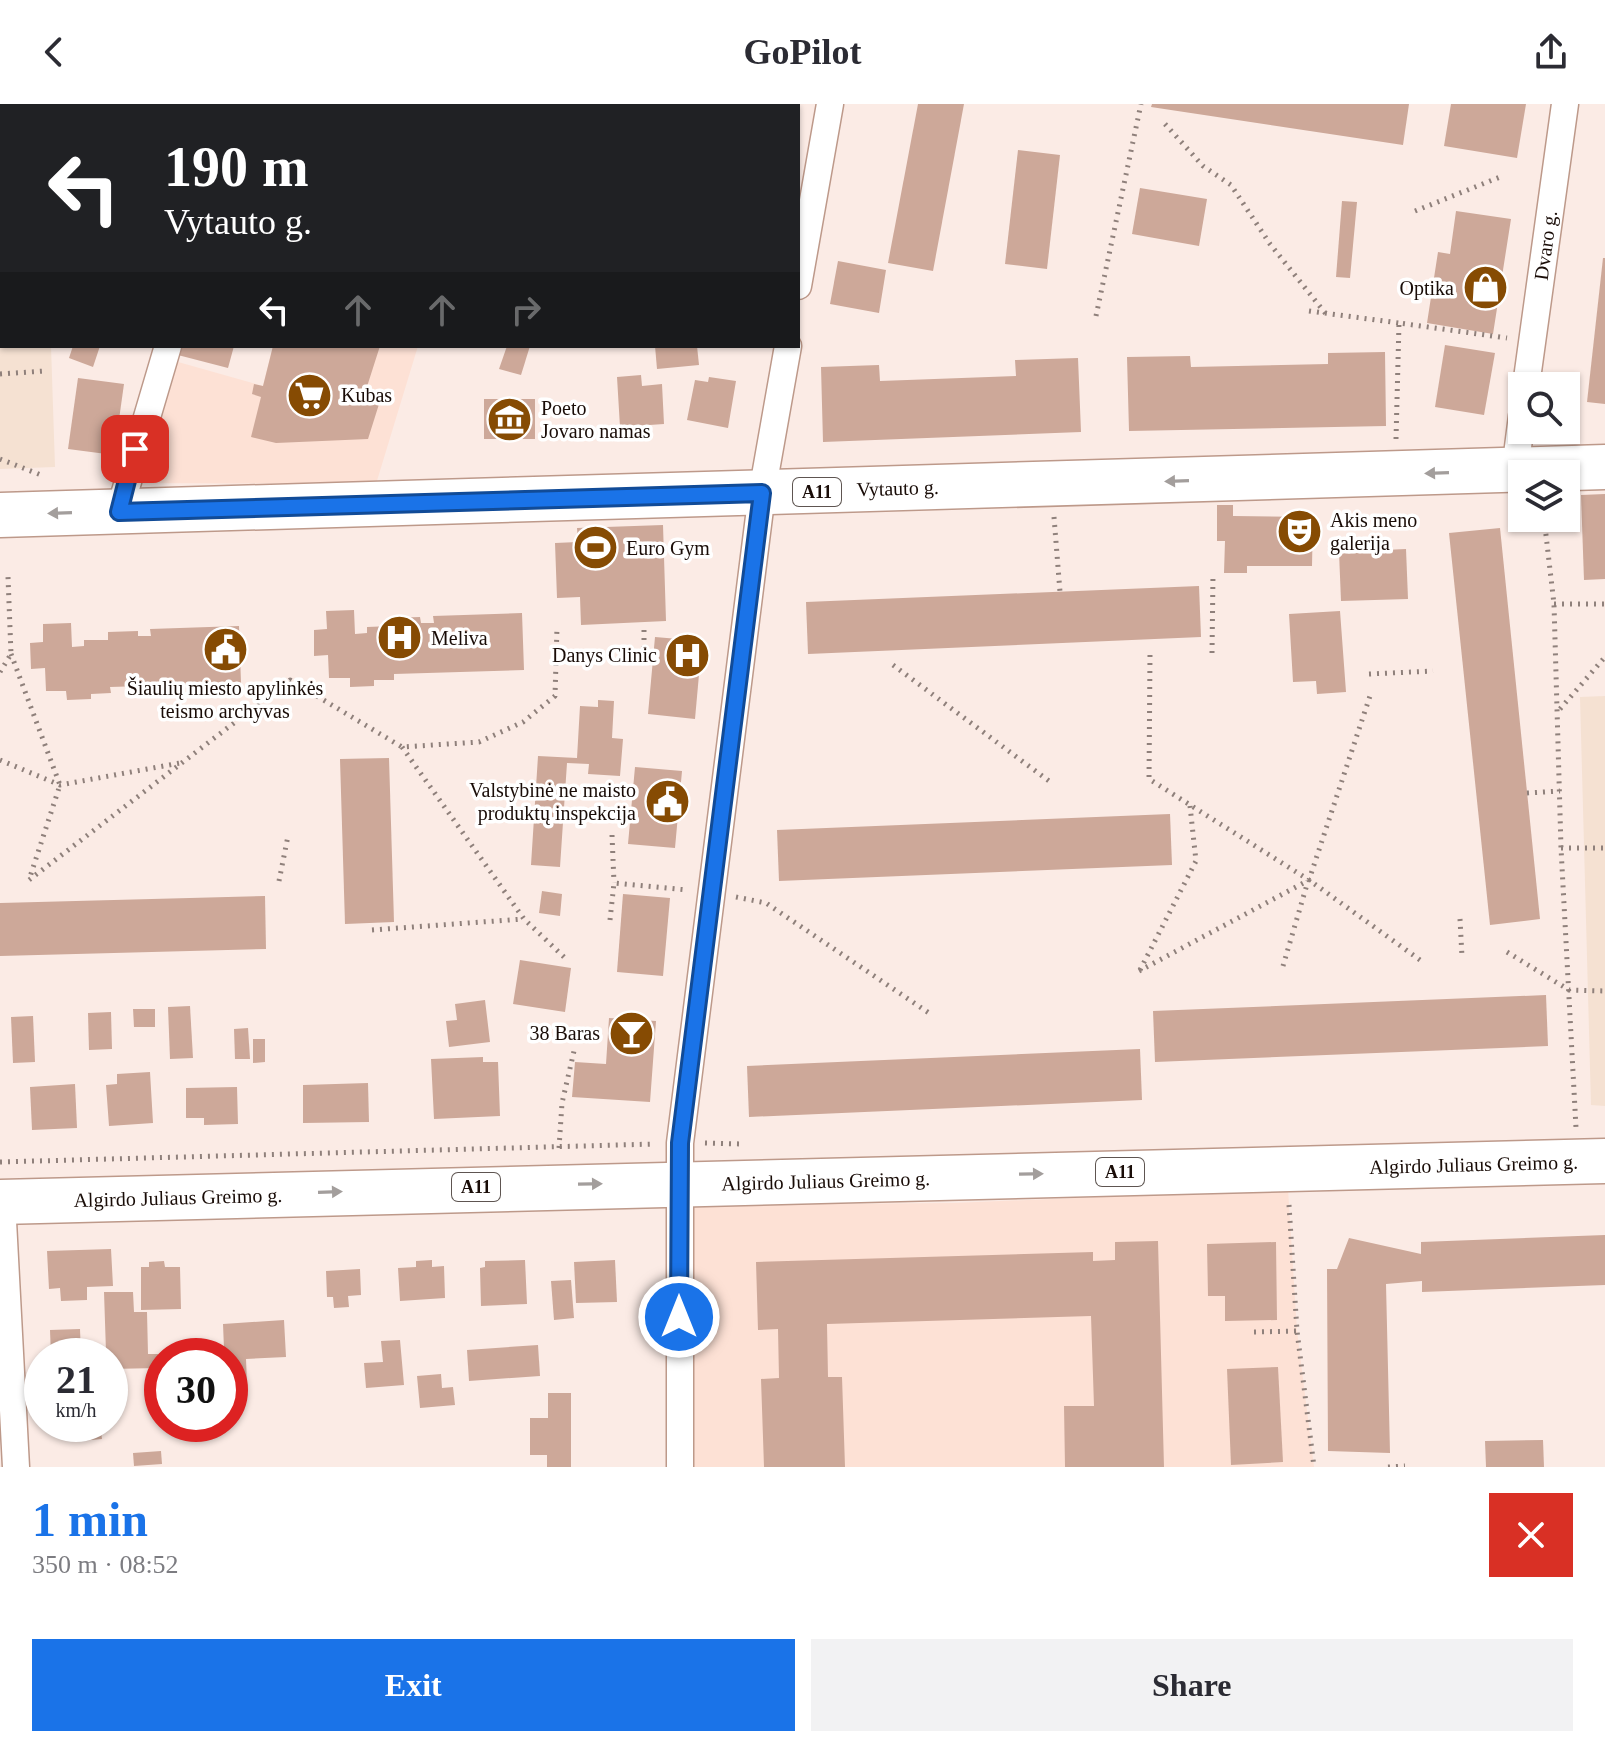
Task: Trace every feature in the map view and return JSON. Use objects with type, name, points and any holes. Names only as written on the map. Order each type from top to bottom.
[{"type":"highway","name":"Vytauto g.","points":[[1580,468],[1605,467]]},
{"type":"highway","name":"Vytauto g.","points":[[0,515],[1508,470]]},
{"type":"highway","name":"Algirdo Juliaus Greimo g.","points":[[1,1202],[679,1182],[1592,1161]]},
{"type":"street","points":[[800,275],[830,104]]},
{"type":"street","name":"Dvaro g.","points":[[1528,372],[1565,104]]},
{"type":"street","points":[[119,512],[167,348]]},
{"type":"street","points":[[680,1467],[681,1128],[762,493],[788,348]]},
{"type":"street","points":[[1,1202],[16,1467]]},
{"type":"path","points":[[1096,316],[1141,104]]},
{"type":"path","points":[[1165,124],[1203,166],[1231,185],[1270,244],[1326,314]]},
{"type":"path","points":[[1415,211],[1500,177]]},
{"type":"path","points":[[1309,311],[1532,342]]},
{"type":"path","points":[[1395,474],[1399,323]]},
{"type":"path","points":[[0,374],[45,371]]},
{"type":"path","points":[[0,459],[41,475]]},
{"type":"path","points":[[1052,485],[1060,592]]},
{"type":"path","points":[[1546,532],[1554,604],[1560,710],[1561,848],[1569,990],[1592,1161]]},
{"type":"path","points":[[1212,653],[1213,575]]},
{"type":"path","points":[[8,577],[11,654],[60,785],[29,880],[290,680],[402,747],[524,919],[564,957]]},
{"type":"path","points":[[1554,604],[1605,604]]},
{"type":"path","points":[[402,747],[479,742],[523,722],[555,696],[557,627]]},
{"type":"path","points":[[644,628],[644,664]]},
{"type":"path","points":[[0,672],[11,654]]},
{"type":"path","points":[[1150,655],[1149,779],[1309,880],[1420,960]]},
{"type":"path","points":[[1560,710],[1605,657]]},
{"type":"path","points":[[893,665],[1053,784]]},
{"type":"path","points":[[1369,674],[1433,671]]},
{"type":"path","points":[[1283,966],[1371,693]]},
{"type":"path","points":[[0,760],[60,785],[182,763]]},
{"type":"path","points":[[1527,793],[1560,791]]},
{"type":"path","points":[[1190,805],[1196,861],[1139,971],[1309,880]]},
{"type":"path","points":[[610,920],[614,883],[612,835]]},
{"type":"path","points":[[279,881],[288,836]]},
{"type":"path","points":[[1561,848],[1605,848]]},
{"type":"path","points":[[614,883],[709,892],[766,903],[929,1013]]},
{"type":"path","points":[[372,930],[524,919]]},
{"type":"path","points":[[1460,919],[1462,957]]},
{"type":"path","points":[[1507,952],[1569,990],[1605,991]]},
{"type":"path","points":[[562,1131],[562,1103],[574,1051]]},
{"type":"path","points":[[1287,1168],[1297,1331],[1314,1467]]},
{"type":"path","points":[[1254,1332],[1297,1331]]},
{"type":"path","points":[[1388,1467],[1405,1466]]},
{"type":"shaded area","points":[[0,348],[51,348],[55,467],[0,469]]},
{"type":"shaded area","points":[[272,348],[417,348],[376,484],[120,483],[164,358],[263,386]]},
{"type":"shaded area","points":[[1605,696],[1605,1106],[1591,1105],[1580,697]]},
{"type":"shaded area","points":[[1288,1189],[1297,1331],[1314,1467],[691,1467],[685,1205],[954,1203]]},
{"type":"building","points":[[918,104],[964,104],[933,271],[888,263]]},
{"type":"building","points":[[1152,104],[1409,104],[1403,145],[1151,107]]},
{"type":"building","points":[[1451,104],[1526,104],[1517,158],[1444,146]]},
{"type":"building","points":[[1018,150],[1060,155],[1047,269],[1005,264]]},
{"type":"building","points":[[1140,188],[1207,199],[1199,246],[1132,234]]},
{"type":"building","points":[[1342,201],[1357,202],[1350,278],[1336,277]]},
{"type":"building","points":[[1456,211],[1511,219],[1493,334],[1427,323],[1438,252],[1450,254]]},
{"type":"building","points":[[1605,258],[1605,404],[1587,402]]},
{"type":"building","points":[[838,261],[886,270],[879,313],[830,304]]},
{"type":"building","points":[[1445,345],[1495,353],[1484,415],[1435,407]]},
{"type":"building","points":[[72,348],[99,348],[93,367],[69,358]]},
{"type":"building","points":[[176,348],[233,348],[228,368],[174,354]]},
{"type":"building","name":"Kubas","points":[[272,348],[379,348],[364,396],[380,401],[368,439],[276,443],[251,437],[261,397],[252,394],[254,384],[263,386]]},
{"type":"building","points":[[506,348],[529,348],[521,375],[499,369]]},
{"type":"building","points":[[655,348],[697,348],[699,365],[657,369]]},
{"type":"building","points":[[1385,352],[1386,426],[1129,431],[1127,357],[1190,356],[1191,367],[1328,364],[1328,353]]},
{"type":"building","points":[[1078,358],[1081,432],[823,442],[821,367],[879,365],[880,381],[1016,376],[1015,360]]},
{"type":"building","points":[[641,375],[642,386],[662,384],[664,424],[620,427],[617,377]]},
{"type":"building","points":[[709,377],[736,381],[728,428],[687,420],[695,380],[708,382]]},
{"type":"building","points":[[78,378],[124,384],[114,455],[68,449]]},
{"type":"building","name":"Poeto Jovaro namas","points":[[484,399],[535,399],[535,439],[484,439]]},
{"type":"building","points":[[1605,494],[1605,579],[1584,580],[1581,495]]},
{"type":"building","points":[[1217,505],[1233,505],[1233,516],[1313,517],[1312,566],[1247,566],[1247,573],[1224,573],[1225,541],[1217,541]]},
{"type":"building","points":[[663,525],[666,621],[581,625],[580,597],[557,598],[555,543],[578,542],[577,528]]},
{"type":"building","points":[[1500,528],[1540,919],[1490,925],[1449,533]]},
{"type":"building","points":[[1406,549],[1408,599],[1341,601],[1339,552]]},
{"type":"building","points":[[1199,586],[1201,637],[808,654],[806,602]]},
{"type":"building","points":[[354,610],[355,634],[367,633],[367,627],[392,626],[391,618],[420,617],[421,623],[434,623],[433,616],[522,613],[524,670],[394,674],[394,680],[374,680],[374,686],[350,687],[350,678],[329,678],[328,655],[314,656],[314,630],[327,629],[326,611]]},
{"type":"building","points":[[1340,611],[1346,692],[1317,694],[1316,681],[1293,682],[1289,614]]},
{"type":"building","points":[[71,623],[72,647],[84,646],[84,640],[108,640],[108,632],[138,631],[138,636],[151,636],[150,629],[239,626],[241,683],[110,687],[111,693],[91,694],[91,699],[67,700],[66,691],[46,691],[45,668],[31,669],[30,643],[43,642],[43,624]]},
{"type":"building","points":[[655,637],[702,641],[695,719],[648,714]]},
{"type":"building","points":[[598,700],[614,701],[612,738],[623,739],[620,776],[588,774],[589,764],[567,763],[560,867],[531,865],[538,756],[577,758],[580,706],[598,707]]},
{"type":"building","points":[[389,758],[394,922],[345,924],[340,759]]},
{"type":"building","points":[[635,767],[682,771],[675,848],[628,844]]},
{"type":"building","points":[[1170,814],[1172,865],[779,881],[777,830]]},
{"type":"building","points":[[542,891],[562,894],[560,916],[539,913]]},
{"type":"building","points":[[623,894],[670,898],[663,976],[617,972]]},
{"type":"building","points":[[265,896],[266,949],[0,956],[0,903]]},
{"type":"building","points":[[520,960],[571,968],[565,1012],[513,1004]]},
{"type":"building","points":[[1546,995],[1548,1046],[1155,1062],[1153,1011]]},
{"type":"building","points":[[485,1000],[490,1042],[449,1047],[446,1021],[457,1020],[455,1004]]},
{"type":"building","points":[[190,1006],[193,1058],[170,1059],[168,1007]]},
{"type":"building","points":[[133,1009],[155,1009],[155,1027],[134,1027]]},
{"type":"building","points":[[111,1012],[112,1049],[89,1050],[88,1013]]},
{"type":"building","points":[[33,1016],[35,1062],[13,1063],[11,1017]]},
{"type":"building","points":[[609,1018],[656,1021],[650,1102],[572,1097],[575,1062],[606,1064]]},
{"type":"building","points":[[248,1028],[250,1059],[235,1059],[234,1029]]},
{"type":"building","points":[[253,1039],[265,1039],[265,1062],[253,1063]]},
{"type":"building","points":[[1140,1049],[1142,1100],[749,1117],[747,1066]]},
{"type":"building","points":[[483,1057],[483,1062],[498,1062],[500,1116],[434,1119],[431,1059]]},
{"type":"building","points":[[150,1072],[153,1123],[109,1126],[106,1085],[117,1084],[117,1074]]},
{"type":"building","points":[[368,1083],[369,1122],[303,1123],[303,1085]]},
{"type":"building","points":[[75,1084],[77,1128],[32,1130],[30,1087]]},
{"type":"building","points":[[237,1087],[238,1124],[204,1125],[204,1118],[186,1118],[186,1088]]},
{"type":"building","points":[[1605,1235],[1605,1285],[1422,1292],[1422,1281],[1386,1284],[1390,1453],[1328,1451],[1327,1269],[1337,1269],[1349,1238],[1421,1254],[1421,1242]]},
{"type":"building","points":[[1158,1241],[1164,1467],[1065,1467],[1064,1406],[1094,1406],[1091,1316],[827,1324],[828,1377],[842,1377],[845,1467],[764,1467],[761,1379],[779,1378],[778,1329],[758,1330],[756,1262],[1093,1252],[1093,1261],[1115,1260],[1115,1242]]},
{"type":"building","points":[[1276,1242],[1277,1320],[1225,1321],[1225,1296],[1208,1296],[1207,1244]]},
{"type":"building","points":[[111,1249],[113,1286],[87,1287],[87,1300],[61,1301],[60,1288],[49,1289],[47,1251]]},
{"type":"building","points":[[432,1260],[432,1267],[444,1266],[445,1298],[400,1301],[398,1268],[416,1267],[416,1261]]},
{"type":"building","points":[[525,1260],[527,1304],[481,1306],[480,1268],[485,1267],[485,1261]]},
{"type":"building","points":[[615,1260],[617,1302],[576,1303],[574,1262]]},
{"type":"building","points":[[164,1261],[165,1267],[180,1267],[181,1309],[141,1310],[141,1267],[149,1267],[149,1262]]},
{"type":"building","points":[[360,1269],[361,1295],[348,1296],[349,1307],[334,1308],[333,1297],[327,1297],[326,1271]]},
{"type":"building","points":[[571,1280],[574,1318],[554,1320],[551,1281]]},
{"type":"building","points":[[104,1292],[133,1292],[134,1312],[147,1312],[144,1368],[128,1369],[128,1338],[106,1338]]},
{"type":"building","points":[[284,1320],[286,1357],[248,1359],[248,1338],[224,1338],[223,1324]]},
{"type":"building","points":[[80,1329],[80,1338],[50,1338],[50,1330]]},
{"type":"building","points":[[400,1340],[404,1385],[366,1388],[364,1363],[383,1362],[381,1341]]},
{"type":"building","points":[[538,1345],[540,1376],[469,1381],[467,1350]]},
{"type":"building","points":[[1278,1367],[1283,1462],[1231,1465],[1227,1369]]},
{"type":"building","points":[[441,1374],[442,1388],[453,1387],[455,1405],[420,1408],[417,1376]]},
{"type":"building","points":[[548,1393],[571,1393],[571,1467],[547,1467],[547,1455],[530,1455],[530,1418],[548,1418]]},
{"type":"building","points":[[1543,1440],[1544,1467],[1486,1467],[1485,1441]]},
{"type":"building","points":[[161,1451],[162,1464],[134,1466],[133,1453]]},
{"type":"place","name":"Optika","points":[[1485,288]]},
{"type":"place","name":"Kubas","points":[[310,395]]},
{"type":"place","name":"Poeto Jovaro namas","points":[[510,419]]},
{"type":"place","name":"Akis meno galerija","points":[[1299,532]]},
{"type":"place","name":"Euro Gym","points":[[595,548]]},
{"type":"place","name":"Meliva","points":[[400,638]]},
{"type":"place","name":"Šiaulių miesto apylinkės teismo archyvas","points":[[225,649]]},
{"type":"place","name":"Danys Clinic","points":[[688,655]]},
{"type":"place","name":"Valstybinė ne maisto produktų inspekcija","points":[[667,802]]},
{"type":"place","name":"38 Baras","points":[[631,1033]]},
{"type":"route","points":[[135,449],[119,512],[762,493],[694,1007],[680,1143],[679,1317]]}]
